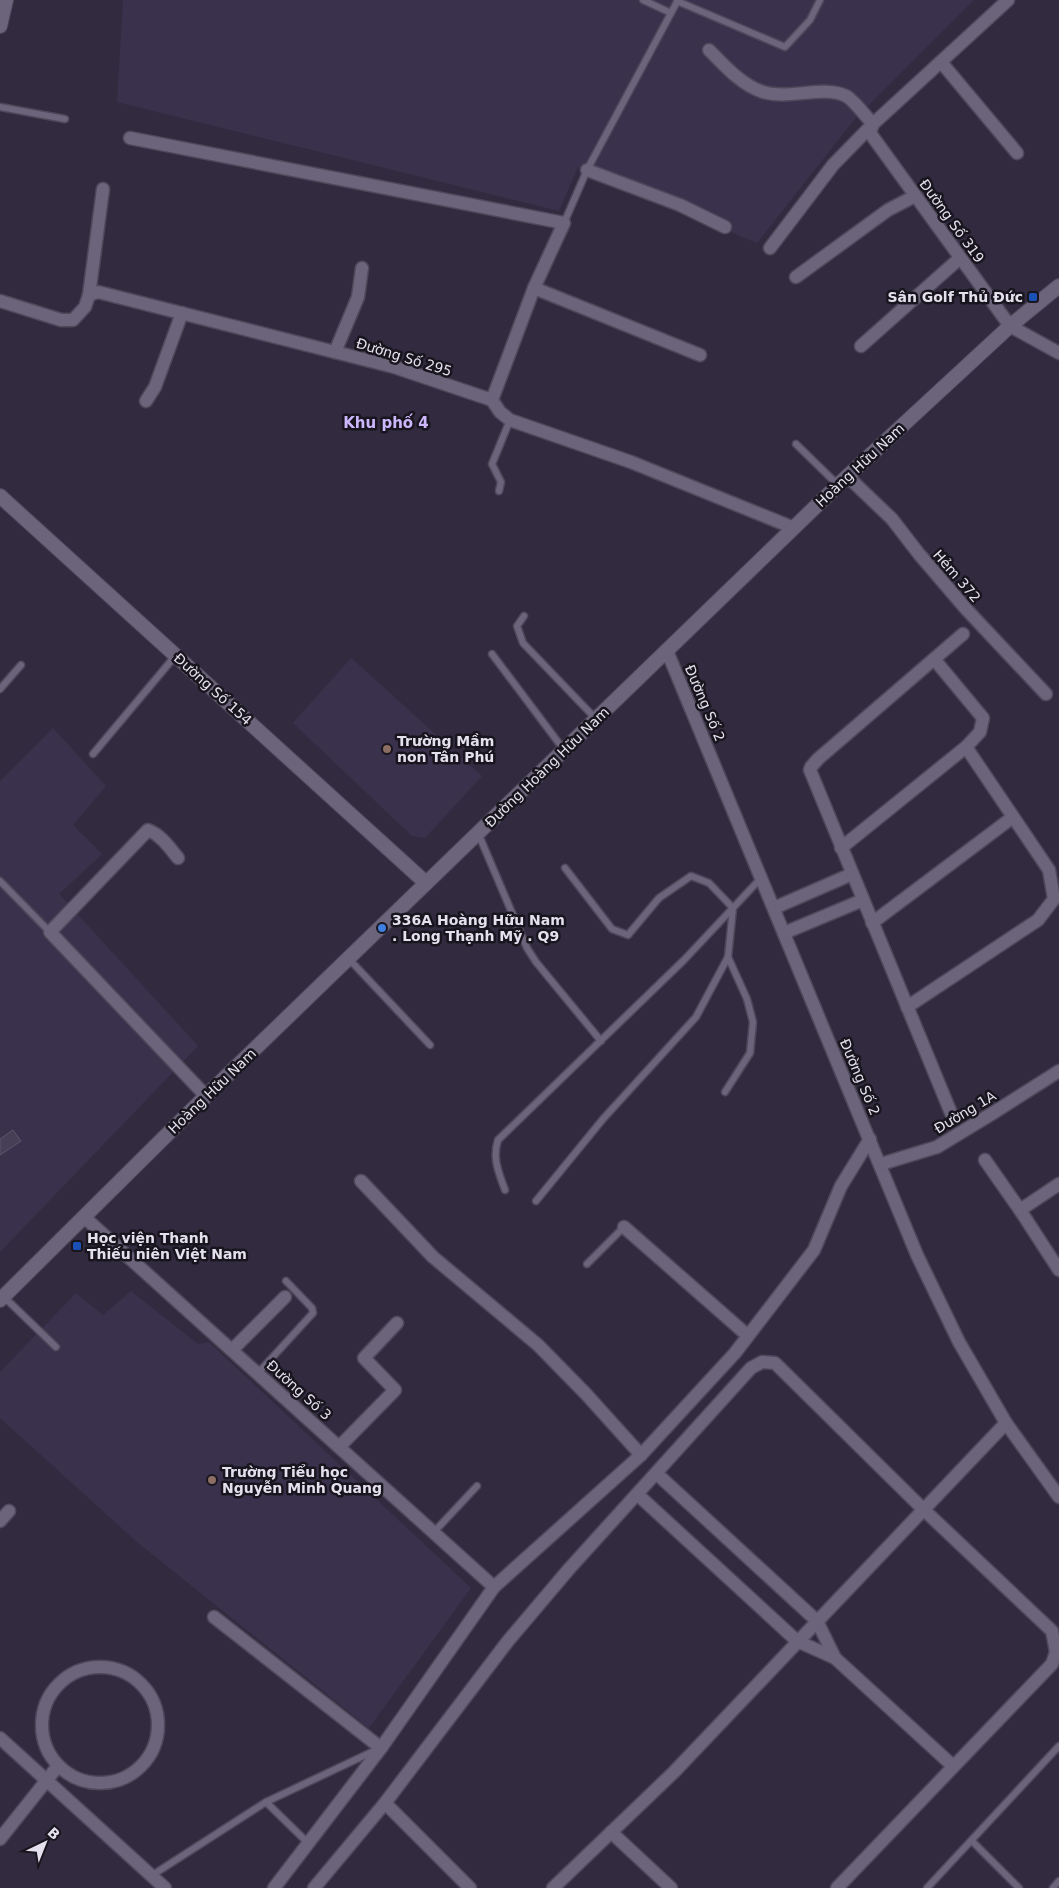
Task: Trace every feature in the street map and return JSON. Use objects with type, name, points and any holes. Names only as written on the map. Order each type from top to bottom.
[{"type":"main road","points":[[0,26],[6,0]]},
{"type":"main road","name":"Hoàng Hữu Nam","points":[[667,651],[843,481],[1010,326],[1059,286]]},
{"type":"main road","name":"Đường Số 154","points":[[0,496],[426,883]]},
{"type":"main road","name":"Đường Hoàng Hữu Nam","points":[[426,883],[667,651]]},
{"type":"main road","name":"Hoàng Hữu Nam","points":[[1,1297],[426,883]]},
{"type":"street","points":[[770,248],[834,165],[1008,0]]},
{"type":"street","name":"Đường Số 319","points":[[708,50],[737,78],[762,92],[789,95],[826,92],[847,96],[915,196],[1010,326]]},
{"type":"street","points":[[941,62],[1017,153]]},
{"type":"street","points":[[130,138],[564,223],[534,288],[492,400],[500,412],[510,420],[631,462],[794,528]]},
{"type":"street","points":[[587,170],[680,206],[725,227]]},
{"type":"street","points":[[0,302],[61,320],[73,320],[85,307],[89,295],[103,189]]},
{"type":"street","points":[[796,277],[888,210],[915,196]]},
{"type":"street","points":[[861,346],[960,258]]},
{"type":"street","points":[[335,352],[358,297],[362,268]]},
{"type":"street","points":[[534,288],[700,355]]},
{"type":"street","name":"Đường Số 295","points":[[89,295],[98,292],[394,367],[492,400]]},
{"type":"street","points":[[146,400],[155,387],[182,313]]},
{"type":"street","points":[[1010,326],[1059,353]]},
{"type":"street","name":"Hẻm 372","points":[[843,481],[892,519],[967,610],[1046,694]]},
{"type":"street","points":[[950,1113],[810,770],[811,767],[963,634]]},
{"type":"street","name":"Đường Số 2","points":[[667,651],[917,1255],[959,1342],[1006,1423],[1059,1497]]},
{"type":"street","points":[[841,848],[966,748],[980,732],[983,718],[934,659]]},
{"type":"street","points":[[907,1007],[1038,920],[1054,899],[1049,870],[966,748]]},
{"type":"street","points":[[872,923],[1012,816]]},
{"type":"street","points":[[178,858],[156,833],[148,830],[50,932],[206,1096]]},
{"type":"street","points":[[774,908],[852,874]]},
{"type":"street","points":[[784,933],[863,900]]},
{"type":"street","name":"Đường 1A","points":[[880,1164],[937,1147],[1059,1071]]},
{"type":"street","points":[[274,1888],[381,1748],[494,1587],[641,1455],[735,1353],[814,1250],[841,1186],[870,1139]]},
{"type":"street","points":[[985,1160],[1059,1270]]},
{"type":"street","points":[[361,1181],[433,1257],[538,1345],[586,1394],[641,1455]]},
{"type":"street","points":[[1020,1210],[1059,1184]]},
{"type":"street","name":"Đường Số 3","points":[[84,1217],[494,1587]]},
{"type":"street","points":[[624,1227],[747,1335]]},
{"type":"street","points":[[232,1350],[285,1297]]},
{"type":"street","points":[[339,1447],[395,1390],[364,1358],[397,1323]]},
{"type":"street","points":[[314,1888],[385,1803],[508,1641],[569,1569],[750,1368],[762,1362],[775,1363],[923,1509],[1052,1631],[1056,1652],[1052,1664],[837,1888]]},
{"type":"street","points":[[553,1888],[674,1772],[1006,1423]]},
{"type":"street","points":[[656,1473],[817,1621],[836,1658]]},
{"type":"street","points":[[637,1494],[797,1641],[836,1658],[953,1766]]},
{"type":"street","points":[[214,1616],[381,1748]]},
{"type":"street","points":[[100,1666],[115,1669],[129,1675],[142,1684],[151,1696],[158,1726],[156,1741],[150,1755],[141,1767],[128,1776],[114,1782],[99,1784],[84,1781],[70,1775],[58,1766],[49,1754],[43,1739],[41,1724],[43,1709],[49,1695],[59,1683],[78,1671],[100,1666]]},
{"type":"street","points":[[0,1738],[165,1888]]},
{"type":"street","points":[[0,1839],[58,1766]]},
{"type":"street","points":[[385,1803],[470,1888]]},
{"type":"street","points":[[611,1832],[671,1888]]},
{"type":"lane","points":[[643,0],[671,13]]},
{"type":"lane","points":[[564,223],[587,170],[677,0],[785,47],[810,20],[820,0]]},
{"type":"lane","points":[[0,107],[65,119]]},
{"type":"lane","points":[[499,491],[501,482],[492,464],[510,420]]},
{"type":"lane","points":[[796,444],[843,481]]},
{"type":"lane","points":[[524,616],[517,626],[523,643],[596,720]]},
{"type":"lane","points":[[492,654],[564,750]]},
{"type":"lane","points":[[93,754],[176,655]]},
{"type":"lane","points":[[0,689],[21,665]]},
{"type":"lane","points":[[478,834],[527,948],[536,962],[600,1041]]},
{"type":"lane","points":[[564,868],[612,929],[628,935],[659,898],[691,876],[709,884],[733,908]]},
{"type":"lane","points":[[505,1190],[495,1161],[495,1149],[498,1140],[684,960],[761,878]]},
{"type":"lane","points":[[0,881],[50,932]]},
{"type":"lane","points":[[536,1201],[603,1119],[696,1017],[728,957],[733,908]]},
{"type":"lane","points":[[725,1092],[750,1053],[753,1022],[747,998],[728,957]]},
{"type":"lane","points":[[348,958],[430,1045]]},
{"type":"lane","points":[[587,1264],[624,1227]]},
{"type":"lane","points":[[258,1374],[314,1312],[286,1281]]},
{"type":"lane","points":[[1,1297],[56,1347]]},
{"type":"lane","points":[[434,1532],[477,1486]]},
{"type":"lane","points":[[927,1888],[1059,1746]]},
{"type":"lane","points":[[151,1876],[266,1802],[381,1748]]},
{"type":"lane","points":[[266,1802],[308,1843]]},
{"type":"lane","points":[[972,1840],[1019,1888]]},
{"type":"lane","points":[[1053,1888],[1059,1881]]},
{"type":"shaded area","points":[[123,0],[974,0],[854,120],[757,243],[578,167],[559,211],[117,102]]},
{"type":"shaded area","name":"Trường Mầm non Tân Phú","points":[[351,658],[482,776],[425,838],[412,836],[293,723]]},
{"type":"shaded area","points":[[53,728],[106,786],[73,825],[102,854],[59,894],[198,1046],[0,1252],[0,781]]},
{"type":"shaded area","name":"Trường Tiểu học Nguyễn Minh Quang","points":[[131,1291],[198,1344],[209,1342],[471,1588],[369,1728],[137,1542],[0,1418],[0,1372],[76,1293],[103,1315]]},
{"type":"building","points":[[13,1130],[21,1141],[0,1155],[0,1139]]},
{"type":"place","name":"Sân Golf Thủ Đức","points":[[1033,297]]},
{"type":"place","name":"Trường Mầm non Tân Phú","points":[[387,749]]},
{"type":"place","name":"336A Hoàng Hữu Nam . Long Thạnh Mỹ . Q9","points":[[382,928]]},
{"type":"place","name":"Học viện Thanh Thiếu niên Việt Nam","points":[[77,1246]]},
{"type":"place","name":"Trường Tiểu học Nguyễn Minh Quang","points":[[212,1480]]},
{"type":"district","name":"Khu phố 4","points":[[386,423]]}]
